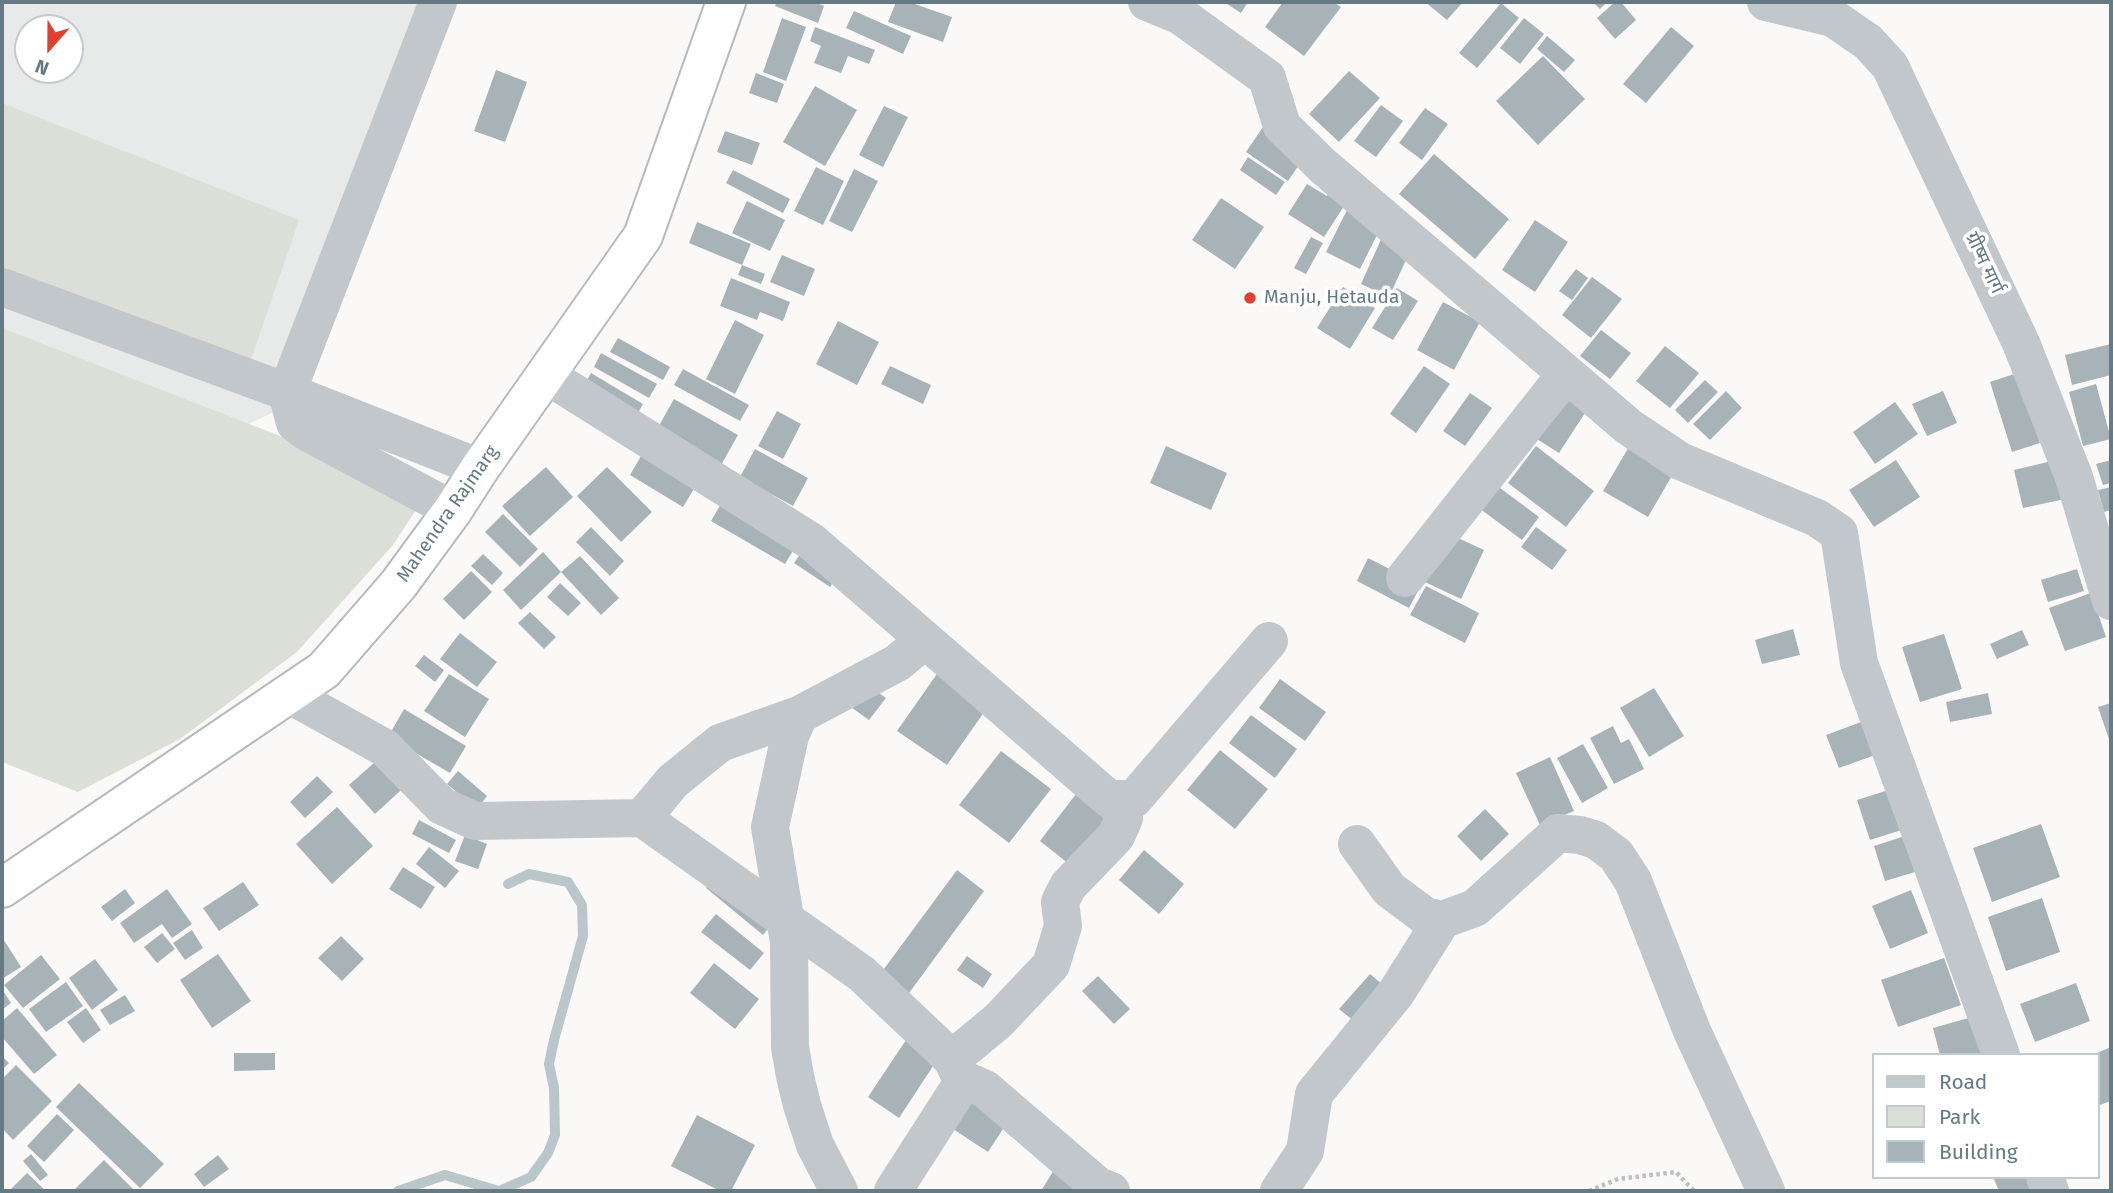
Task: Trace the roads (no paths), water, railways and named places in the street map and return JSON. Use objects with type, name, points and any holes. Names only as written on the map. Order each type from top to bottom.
[{"type":"highway","name":"Mahendra Rajmarg","points":[[2,888],[324,670],[398,585],[643,236],[726,2]]},
{"type":"street","points":[[438,2],[287,392],[295,423],[307,432],[453,510]]},
{"type":"street","points":[[1147,2],[1181,16],[1267,78],[1282,126],[1323,166],[1629,427],[1680,461],[1817,518],[1839,533],[1859,663],[2000,1053]]},
{"type":"street","name":"ग्रीष्म मार्ग","points":[[1766,2],[1833,18],[1868,42],[1890,66],[2021,343],[2074,477],[2111,601]]},
{"type":"street","points":[[2,287],[287,392],[480,468]]},
{"type":"street","points":[[1405,578],[1566,374]]},
{"type":"street","points":[[546,375],[812,542],[1109,799],[1134,799],[1269,641]]},
{"type":"street","points":[[642,818],[673,781],[720,743],[800,715],[897,663],[925,639]]},
{"type":"street","points":[[288,694],[385,748],[442,806],[475,821],[642,818],[862,974],[957,1069],[985,1089],[1098,1186],[1111,1191]]},
{"type":"street","points":[[800,715],[790,736],[770,827],[789,942],[790,1047],[795,1076],[814,1144],[839,1191]]},
{"type":"street","points":[[957,1069],[1051,965],[1063,926],[1060,902],[1068,886],[1116,836],[1124,818],[1114,799]]},
{"type":"street","points":[[1357,844],[1389,888],[1425,916],[1442,920],[1475,908],[1558,833],[1580,835],[1596,841],[1616,855],[1633,881],[1692,1031],[1766,1191]]},
{"type":"street","points":[[1279,1191],[1305,1151],[1314,1094],[1396,993],[1442,920]]},
{"type":"street","points":[[893,1191],[963,1082],[957,1069]]},
{"type":"waterway","points":[[398,1191],[445,1175],[499,1191],[531,1177],[548,1153],[555,1135],[554,1088],[549,1064],[583,936],[582,905],[568,882],[529,874],[508,884]]},
{"type":"place","name":"Manju, Hetauda","points":[[1250,298]]}]
